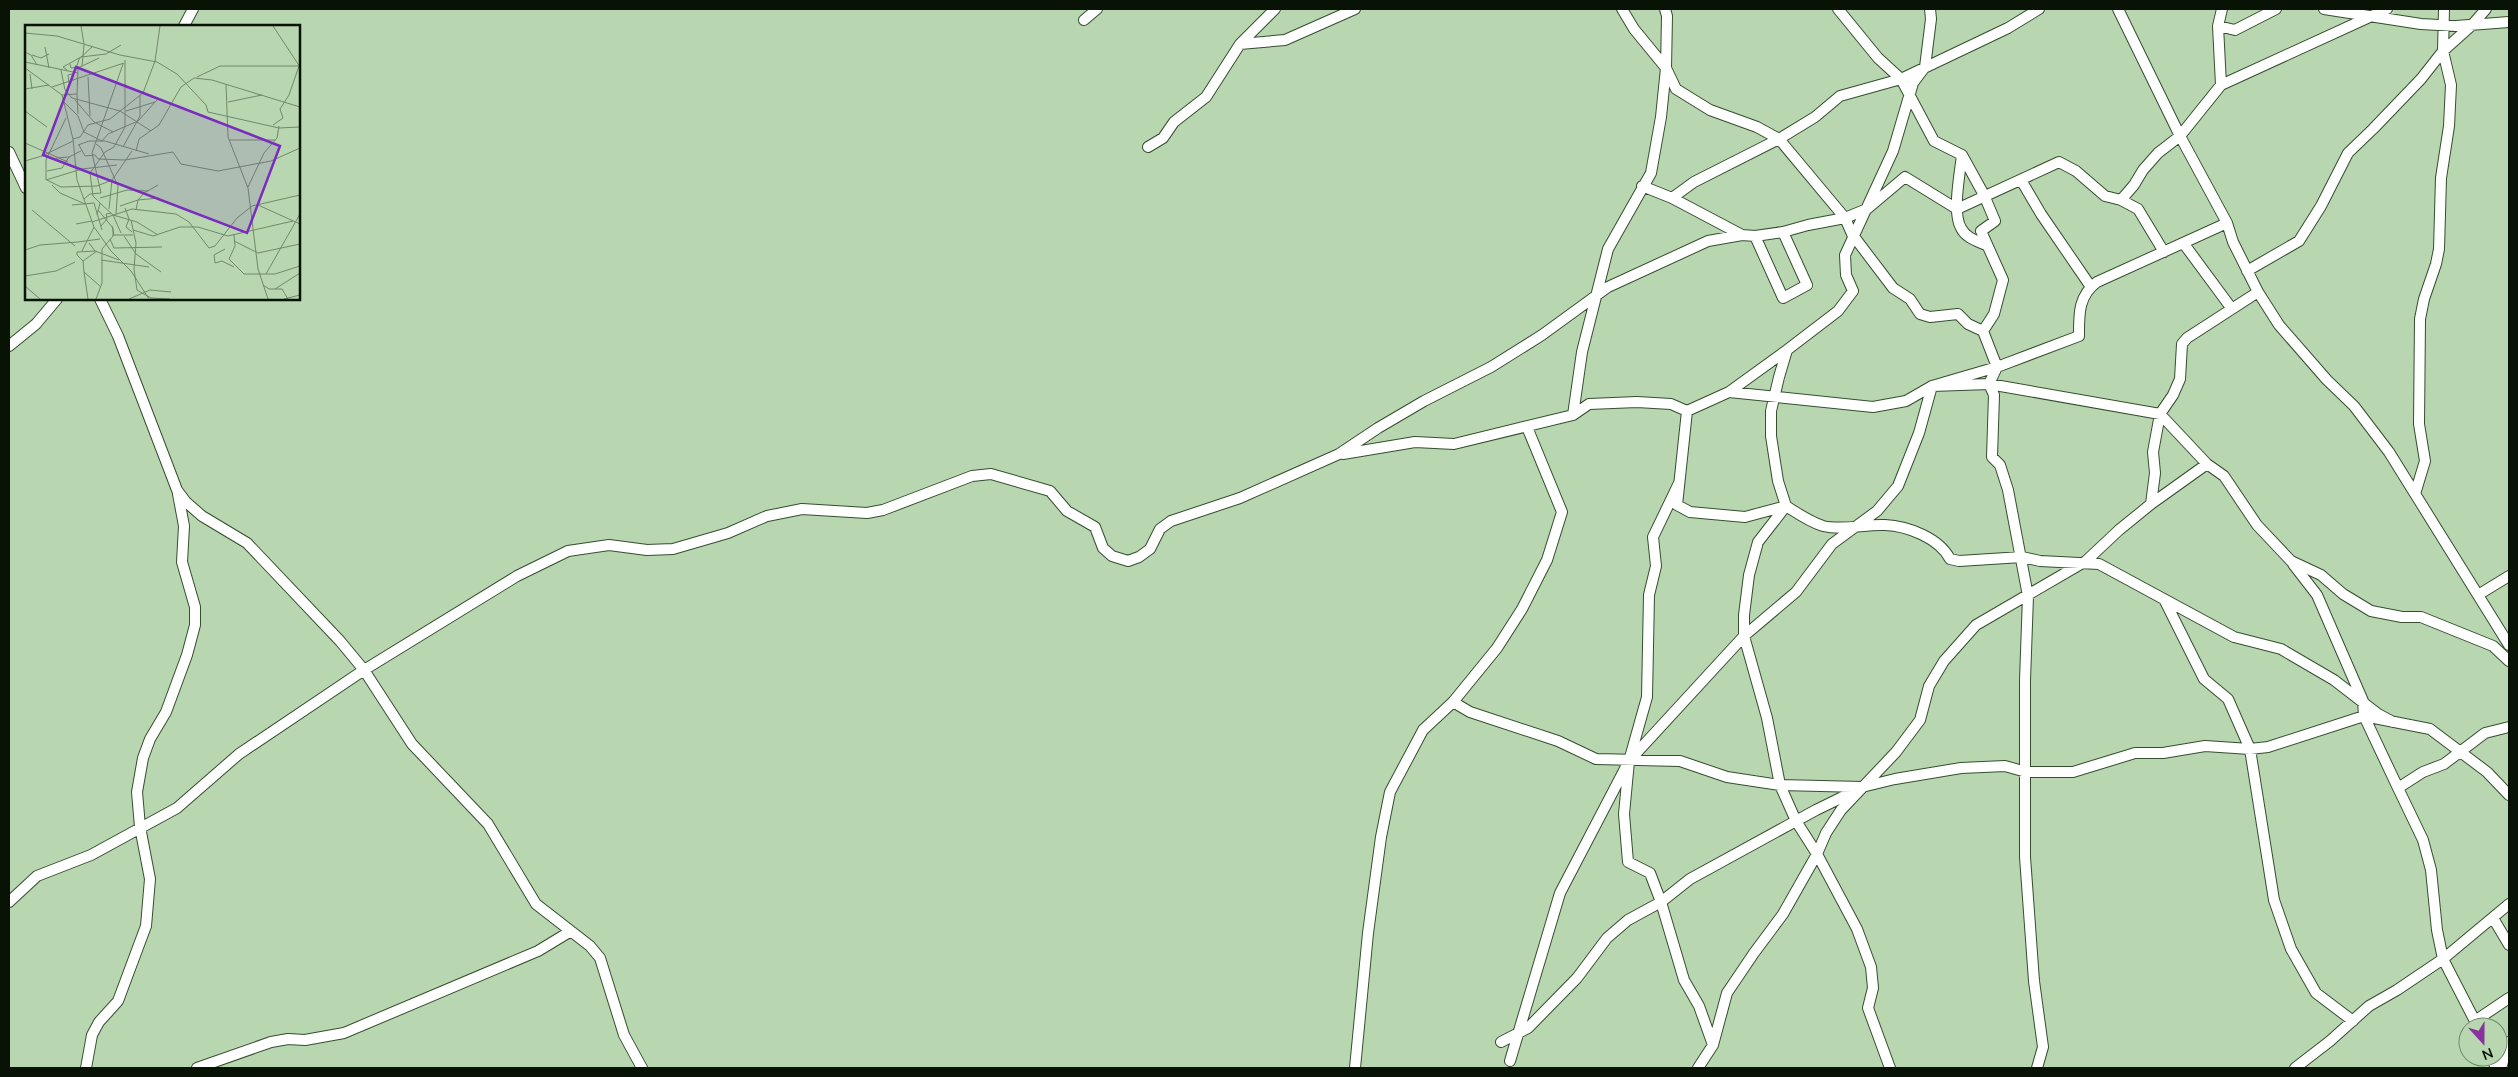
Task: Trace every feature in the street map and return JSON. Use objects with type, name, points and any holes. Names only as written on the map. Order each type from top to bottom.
[{"type":"street","points":[[185,25],[194,9]]},
{"type":"street","points":[[1084,20],[1097,9]]},
{"type":"street","points":[[1148,147],[1163,138],[1174,122],[1206,97],[1240,44],[1275,9]]},
{"type":"street","points":[[1240,44],[1285,40],[1355,9]]},
{"type":"street","points":[[1622,9],[1634,29],[1666,68],[1676,89],[1710,110],[1757,127],[1779,139],[1845,218],[1852,234],[1893,288],[1910,299],[1920,314],[1930,317],[1958,314],[1968,324],[1983,330],[1997,366],[1988,384]]},
{"type":"street","points":[[1573,414],[1582,352],[1608,249],[1651,172],[1656,149],[1666,68],[1666,13],[1675,9]]},
{"type":"street","points":[[1838,9],[1878,58],[1901,79],[1934,141],[1962,155],[1984,195],[1995,221],[1981,231],[2003,280],[1994,314],[1983,330]]},
{"type":"street","points":[[1340,454],[1415,442],[1454,444],[1527,428],[1573,414],[1590,404],[1671,404],[1687,411],[1729,392],[1787,350],[1838,311],[1854,291],[1846,275],[1844,255],[1852,234],[1867,209],[1892,151],[1913,82],[1925,67],[1931,19],[1930,9]]},
{"type":"street","points":[[1672,198],[1694,182],[1779,139],[1815,117],[1840,96],[1901,79],[2008,28],[2039,9]]},
{"type":"street","points":[[2118,9],[2180,136],[2227,223],[2233,242],[2258,292],[2279,325],[2327,380],[2354,406],[2389,452],[2509,645]]},
{"type":"street","points":[[2221,85],[2218,26],[2222,9]]},
{"type":"street","points":[[2218,26],[2235,30],[2276,9]]},
{"type":"street","points":[[2324,9],[2421,24],[2472,25],[2509,22]]},
{"type":"street","points":[[2121,200],[2158,153],[2180,136],[2221,85],[2387,9]]},
{"type":"street","points":[[2415,494],[2425,461],[2419,424],[2420,319],[2439,249],[2441,178],[2449,126],[2451,86],[2443,51],[2442,25],[2444,9]]},
{"type":"street","points":[[2248,271],[2299,241],[2321,206],[2348,153],[2421,79],[2443,51],[2472,25],[2486,9]]},
{"type":"street","points":[[9,152],[17,164],[25,185]]},
{"type":"street","points":[[1962,155],[1957,209],[1960,228],[1971,239],[1986,245]]},
{"type":"street","points":[[1957,209],[2059,162],[2076,171],[2105,196],[2121,200],[2138,209],[2164,252]]},
{"type":"street","points":[[9,902],[37,876],[91,855],[177,808],[238,754],[364,670],[516,576],[568,551],[609,545],[646,550],[674,549],[728,533],[767,516],[802,509],[868,513],[883,510],[972,476],[991,474],[1050,490],[1067,511],[1095,527],[1103,548],[1112,556],[1128,561],[1139,557],[1150,549],[1160,529],[1171,521],[1240,498],[1340,454],[1378,428],[1424,401],[1491,367],[1608,287],[1690,248],[1708,241],[1742,235],[1756,236],[1783,232],[1845,218],[1867,209],[1905,177],[1957,209]]},
{"type":"street","points":[[2021,180],[2040,214],[2091,287]]},
{"type":"street","points":[[1642,186],[1672,198],[1742,235]]},
{"type":"street","points":[[1729,392],[1874,407],[1906,401],[1932,386],[1997,366],[2079,336],[2079,307],[2091,287],[2097,282],[2227,223]]},
{"type":"street","points":[[1756,236],[1782,298],[1807,285],[1783,232]]},
{"type":"street","points":[[2184,244],[2232,309]]},
{"type":"street","points":[[2151,504],[2155,473],[2152,452],[2160,414],[2174,395],[2180,379],[2182,344],[2187,338],[2258,292]]},
{"type":"street","points":[[9,346],[36,324],[56,300]]},
{"type":"street","points":[[86,1068],[92,1035],[100,1022],[118,1001],[146,926],[150,879],[140,827],[137,792],[143,758],[150,739],[166,712],[187,655],[195,625],[195,607],[182,562],[184,526],[177,490],[118,336],[100,300]]},
{"type":"street","points":[[1786,506],[1778,481],[1771,436],[1773,398],[1787,350]]},
{"type":"street","points":[[1988,384],[1994,395],[1992,457],[2000,466],[2008,490],[2028,596],[2025,680],[2025,857],[2034,981],[2043,1048],[2037,1068]]},
{"type":"street","points":[[1932,386],[1988,384],[2160,414],[2207,464],[2224,476],[2257,525],[2291,561],[2317,595],[2363,701],[2364,716],[2423,840],[2431,870],[2437,930],[2443,959],[2473,1017]]},
{"type":"street","points":[[1510,1061],[1560,893],[1629,760],[1744,636],[1796,592],[1832,544],[1877,511],[1898,486],[1919,432],[1932,386]]},
{"type":"street","points":[[1687,411],[1677,504],[1690,512],[1745,517],[1786,506],[1823,526],[1856,528],[1885,524],[1910,530],[1935,541],[1945,549],[1950,559],[1958,561],[2022,557],[2099,564],[2234,637],[2281,649],[2334,680],[2378,714],[2393,722]]},
{"type":"street","points":[[1355,1068],[1368,933],[1381,838],[1390,792],[1423,730],[1453,702],[1497,648],[1522,609],[1547,560],[1562,512],[1527,428]]},
{"type":"street","points":[[1698,1068],[1713,1045],[1727,993],[1754,953],[1784,914],[1817,854],[1826,833],[1841,810],[1896,752],[1920,720],[1929,686],[1944,661],[1958,644],[1976,624],[2083,563],[2151,504],[2207,464]]},
{"type":"street","points":[[1679,483],[1653,537],[1656,566],[1649,595],[1647,697],[1629,760],[1624,814],[1628,862],[1650,873],[1661,902],[1684,980],[1699,1006],[1713,1045]]},
{"type":"street","points":[[177,490],[186,502],[202,516],[247,543],[340,641],[364,670],[412,744],[488,824],[536,904],[590,946],[600,958],[624,1035],[642,1068]]},
{"type":"street","points":[[1786,506],[1758,542],[1749,575],[1744,615],[1744,636],[1767,718],[1780,784],[1807,842],[1817,854],[1857,929],[1871,967],[1873,988],[1868,1008],[1890,1068]]},
{"type":"street","points":[[2291,561],[2321,575],[2343,594],[2371,610],[2402,617],[2421,618],[2493,646],[2509,661]]},
{"type":"street","points":[[2478,595],[2509,576]]},
{"type":"street","points":[[2163,598],[2204,679],[2228,699],[2250,750],[2274,900],[2291,949],[2316,993],[2353,1021]]},
{"type":"street","points":[[1453,702],[1470,712],[1558,741],[1596,759],[1680,761],[1727,777],[1780,784],[1862,787]]},
{"type":"street","points":[[1501,1042],[1528,1028],[1577,978],[1607,938],[1628,920],[1661,902],[1690,879],[1862,787],[1895,779],[1961,768],[2004,766],[2026,772],[2073,772],[2135,753],[2163,753],[2205,746],[2250,750],[2268,747],[2364,716],[2430,729],[2487,772],[2509,795]]},
{"type":"street","points":[[2398,788],[2461,753],[2485,733],[2509,728]]},
{"type":"street","points":[[2295,1068],[2369,1006],[2397,990],[2443,959],[2463,940],[2509,904]]},
{"type":"street","points":[[2493,918],[2509,945]]},
{"type":"street","points":[[197,1068],[271,1042],[288,1038],[305,1040],[344,1033],[538,951],[571,931]]},
{"type":"street","points":[[2486,1017],[2509,998]]},
{"type":"street","points":[[2501,1068],[2509,1045]]}]
